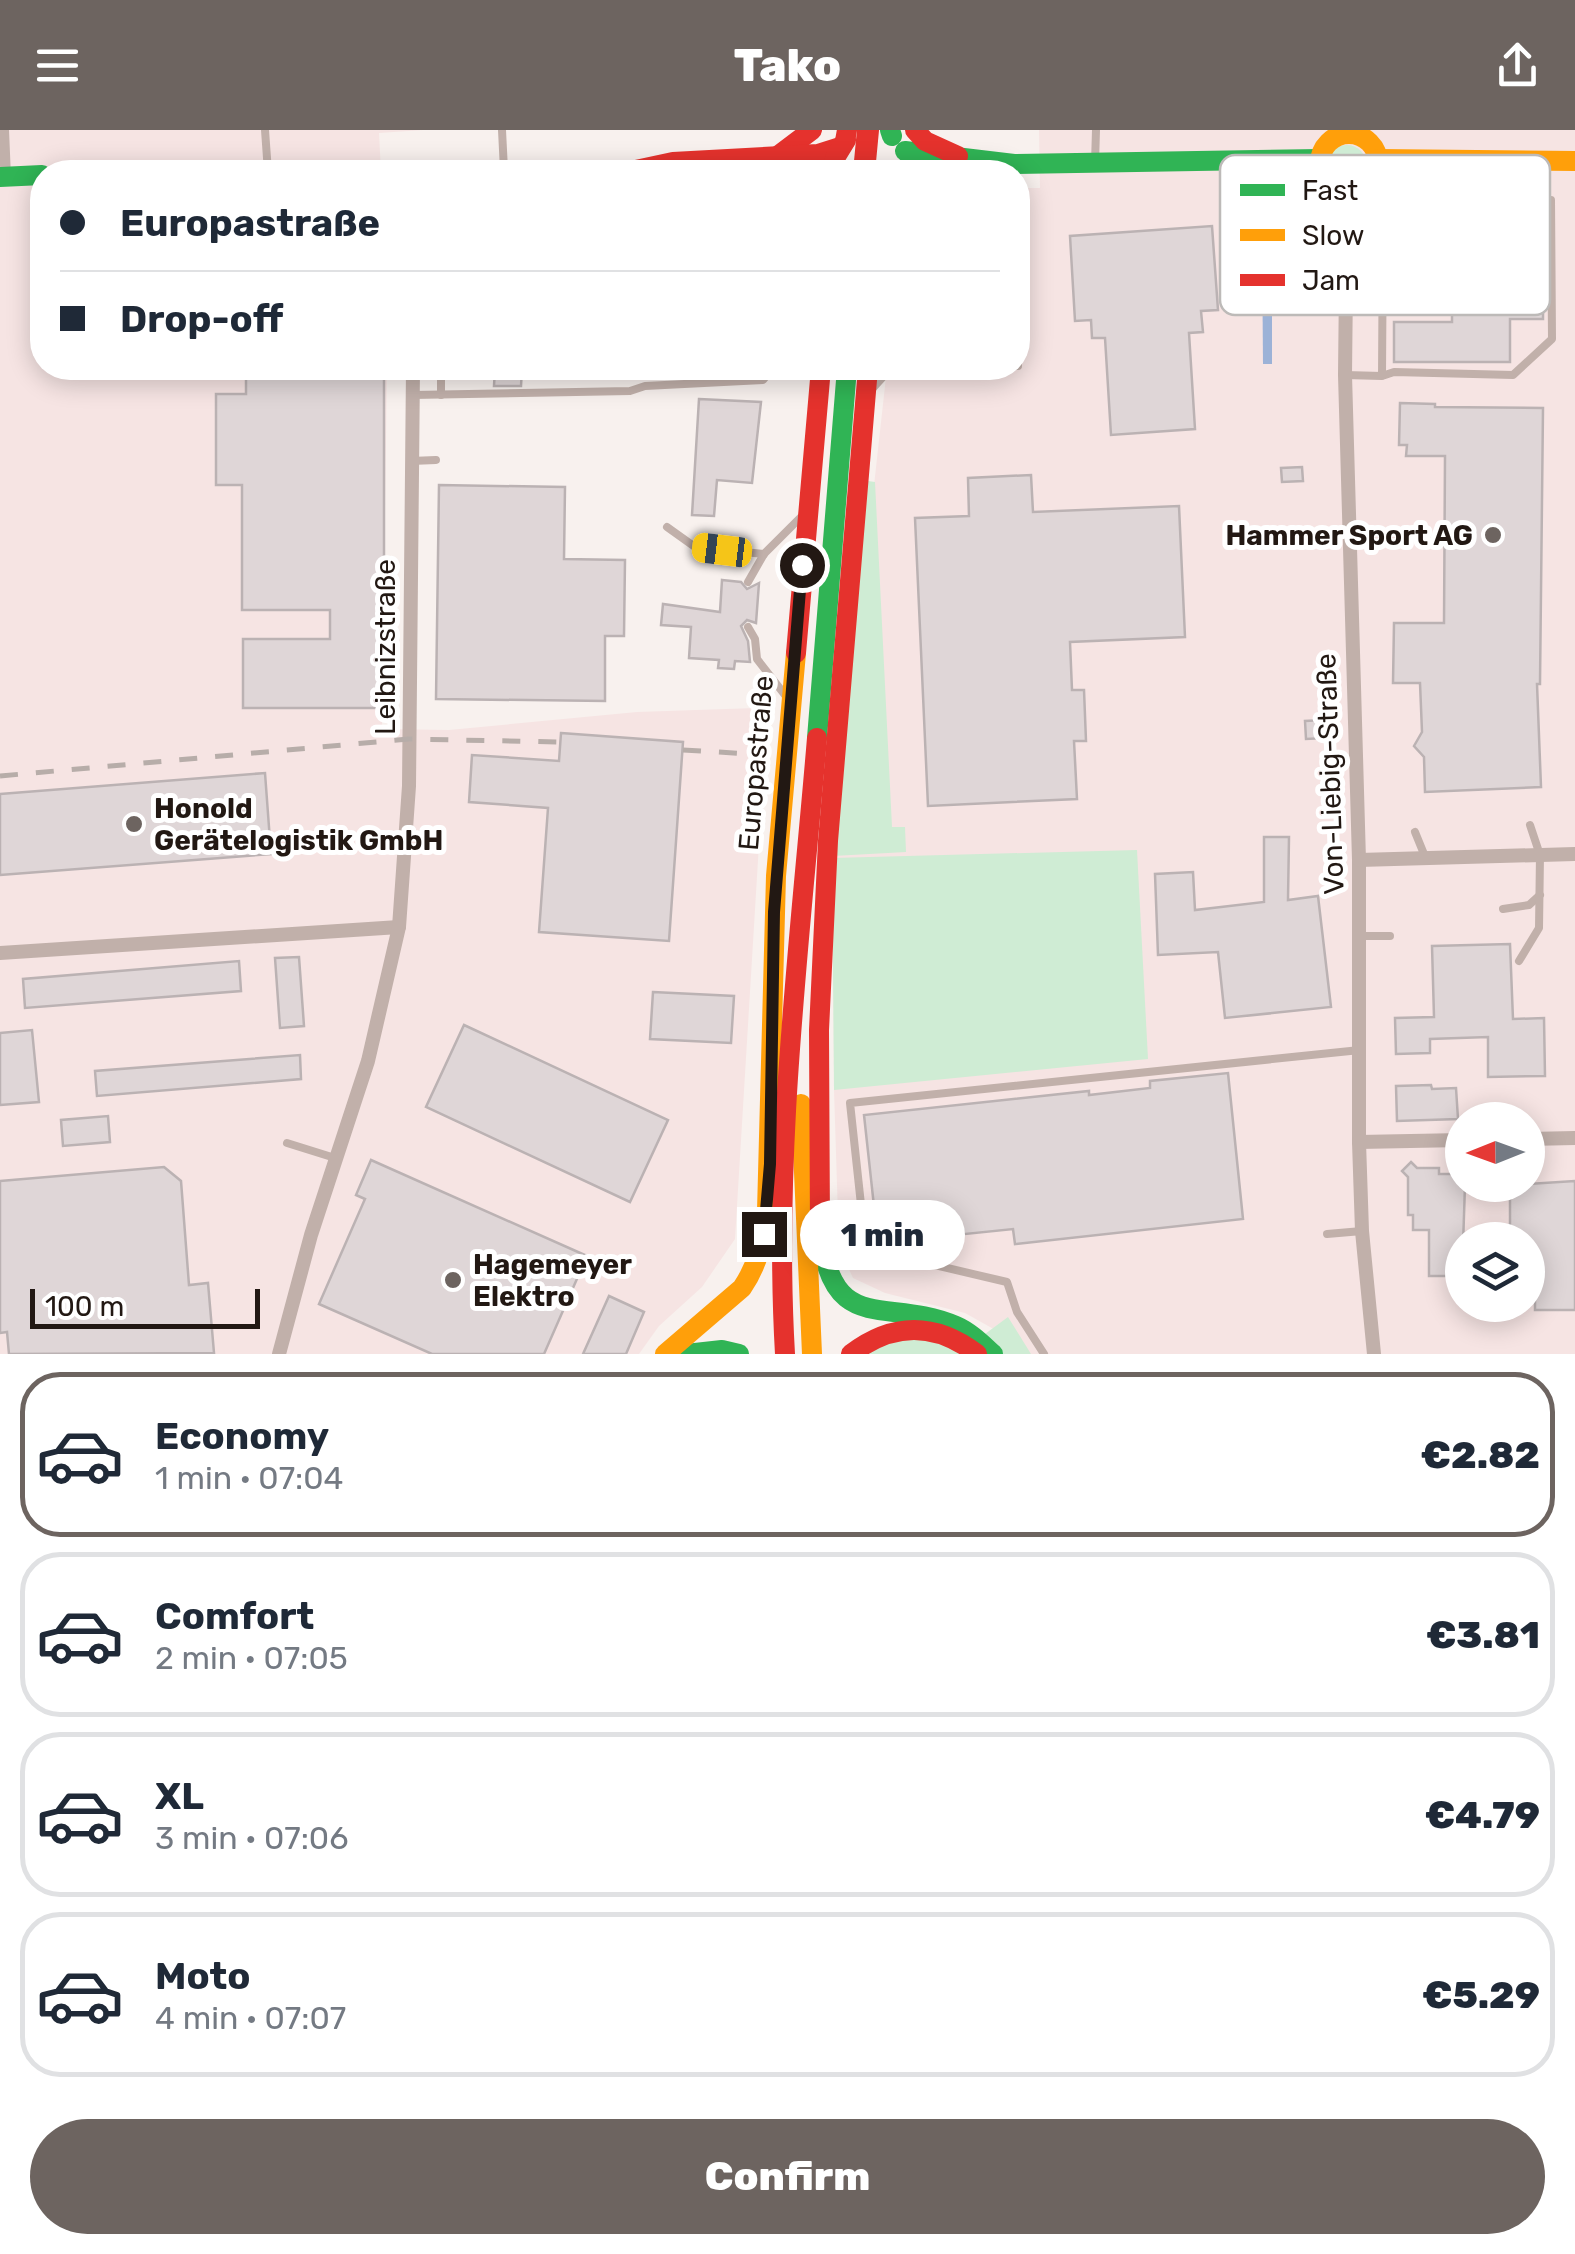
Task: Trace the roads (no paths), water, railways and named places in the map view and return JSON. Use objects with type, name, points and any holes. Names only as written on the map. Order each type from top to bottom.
[{"type":"main road","points":[[775,158],[812,130]]},
{"type":"main road","points":[[865,160],[868,130]]},
{"type":"main road","points":[[724,160],[818,154],[870,130],[902,144],[924,141],[977,160]]},
{"type":"main road","points":[[1321,155],[1328,141],[1347,132],[1368,140],[1376,155]]},
{"type":"main road","points":[[1030,167],[1220,160]]},
{"type":"main road","points":[[2,176],[30,175]]},
{"type":"main road","name":"Europastraße","points":[[770,1164],[772,947],[820,380]]},
{"type":"main road","name":"Europastraße","points":[[785,1354],[781,1286],[788,1038],[846,380]]},
{"type":"main road","points":[[810,1308],[817,1169],[820,943],[867,380]]},
{"type":"main road","name":"Europastraße","points":[[802,904],[800,1130],[812,1354]]},
{"type":"main road","points":[[770,1164],[781,1286]]},
{"type":"main road","points":[[665,1354],[728,1303],[746,1283],[760,1257],[768,1212],[770,1164]]},
{"type":"main road","points":[[817,1169],[822,1257],[836,1290],[850,1302],[866,1308],[960,1327],[992,1354]]},
{"type":"main road","points":[[851,1354],[872,1337],[892,1329],[918,1327],[954,1336],[977,1354]]},
{"type":"main road","points":[[686,1354],[722,1350],[739,1354]]},
{"type":"street","points":[[2,130],[2,176]]},
{"type":"street","name":"Von-Liebig-Straße","points":[[1345,315],[1360,936],[1359,1142],[1362,1231],[1374,1354]]},
{"type":"street","name":"Leibnizstraße","points":[[279,1354],[335,1158],[368,1061],[400,926],[410,786],[412,380]]},
{"type":"street","points":[[1358,860],[1575,854]]},
{"type":"street","points":[[0,952],[400,926]]},
{"type":"street","points":[[1545,1139],[1575,1138]]},
{"type":"street","points":[[1359,1142],[1445,1140]]},
{"type":"lane","points":[[264,130],[267,160]]},
{"type":"lane","points":[[502,130],[503,160]]},
{"type":"lane","points":[[1095,162],[1096,130]]},
{"type":"lane","points":[[1346,375],[1513,375],[1552,339],[1550,200]]},
{"type":"lane","points":[[1382,376],[1383,315]]},
{"type":"lane","points":[[441,380],[441,395]]},
{"type":"lane","points":[[413,395],[763,380]]},
{"type":"lane","points":[[866,396],[880,380]]},
{"type":"lane","points":[[411,461],[436,460]]},
{"type":"lane","points":[[748,582],[764,554],[807,510]]},
{"type":"lane","points":[[667,527],[695,546],[764,554]]},
{"type":"lane","points":[[748,627],[755,638],[757,659],[791,706]]},
{"type":"lane","points":[[1519,961],[1540,928],[1540,855],[1530,825]]},
{"type":"lane","points":[[1415,832],[1426,859]]},
{"type":"lane","points":[[1503,909],[1529,905],[1540,895]]},
{"type":"lane","points":[[1360,936],[1390,936]]},
{"type":"lane","points":[[1044,1354],[1017,1312],[1007,1282],[909,1260],[906,1256],[866,1260],[850,1103],[1360,1050]]},
{"type":"lane","points":[[287,1143],[335,1158]]},
{"type":"lane","points":[[1327,1234],[1362,1231]]},
{"type":"water","points":[[1263,315],[1272,315],[1272,364],[1263,364]]},
{"type":"railway","points":[[0,776],[409,739],[561,742]]},
{"type":"railway","points":[[683,750],[751,754]]},
{"type":"place","name":"Hammer Sport AG","points":[[1493,535]]},
{"type":"place","name":"Honold Gerätelogistik GmbH","points":[[134,824]]},
{"type":"place","name":"Hagemeyer Elektro","points":[[453,1280]]}]
